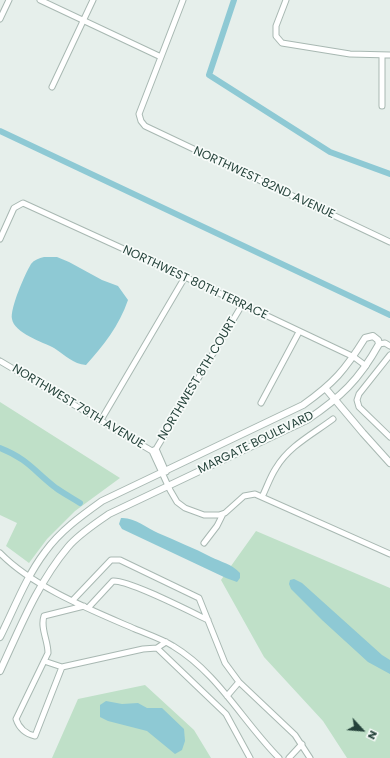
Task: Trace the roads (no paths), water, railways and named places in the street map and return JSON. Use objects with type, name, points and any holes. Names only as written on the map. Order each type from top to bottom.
[{"type":"street","points":[[0,19],[9,0]]},
{"type":"street","points":[[40,0],[161,57],[183,0]]},
{"type":"street","points":[[52,86],[93,0]]},
{"type":"street","points":[[286,0],[276,26],[276,36],[282,43],[350,54],[390,55]]},
{"type":"street","points":[[382,55],[382,106]]},
{"type":"street","name":"NORTHWEST 82ND AVENUE","points":[[161,57],[139,114],[141,121],[145,126],[390,242]]},
{"type":"street","name":"NORTHWEST 80TH TERRACE","points":[[0,239],[14,208],[23,203],[184,277],[354,358],[366,366]]},
{"type":"street","points":[[101,420],[184,277]]},
{"type":"street","name":"NORTHWEST 8TH COURT","points":[[154,450],[242,305]]},
{"type":"street","points":[[261,403],[299,332]]},
{"type":"street","name":"MARGATE BOULEVARD","points":[[0,637],[29,577],[44,553],[76,519],[102,501],[303,405],[326,389],[354,358],[368,336],[376,338],[379,344],[366,366],[336,400],[307,420],[109,514],[84,532],[69,546],[41,584],[0,671]]},
{"type":"street","points":[[379,344],[385,343],[390,346]]},
{"type":"street","points":[[390,355],[359,394],[357,400],[359,407],[390,437]]},
{"type":"street","name":"NORTHWEST 79TH AVENUE","points":[[0,361],[154,450],[164,471],[168,485]]},
{"type":"street","points":[[326,389],[389,459]]},
{"type":"street","name":"MARGATE BOULEVARD","points":[[262,496],[276,468],[282,460],[303,440],[333,419]]},
{"type":"street","points":[[168,485],[177,502],[185,508],[204,515],[211,516],[223,514]]},
{"type":"street","points":[[204,543],[223,514],[248,494],[255,494],[389,552]]},
{"type":"street","points":[[0,553],[29,577],[41,584],[86,607],[166,642],[196,662],[227,696],[269,748],[279,758]]},
{"type":"street","points":[[73,600],[112,560],[120,560],[199,598],[225,663],[239,682],[296,736],[310,758]]},
{"type":"street","points":[[62,667],[35,736],[29,734],[18,726],[16,719],[48,653],[48,643],[42,624],[44,616],[86,607],[113,581],[117,581],[132,585],[208,620]]},
{"type":"street","points":[[44,661],[62,667],[143,649],[157,648],[166,642]]},
{"type":"street","points":[[157,648],[226,714],[250,758]]},
{"type":"street","points":[[227,696],[239,682]]},
{"type":"street","points":[[289,758],[302,744]]},
{"type":"water","points":[[44,257],[57,257],[102,280],[118,286],[128,300],[110,335],[86,365],[73,361],[54,348],[23,333],[14,324],[12,319],[13,307],[25,275],[32,263],[37,259]]},
{"type":"water","points":[[121,518],[136,521],[158,533],[230,565],[240,573],[240,578],[237,582],[226,578],[122,529],[119,524]]},
{"type":"water","points":[[294,579],[302,583],[382,655],[390,660],[390,674],[368,662],[322,620],[291,589],[289,584],[290,580]]},
{"type":"water","points":[[106,701],[122,704],[138,703],[147,708],[162,708],[184,729],[185,741],[182,750],[175,754],[147,731],[108,721],[100,717],[100,705]]},
{"type":"waterway","points":[[234,0],[209,75],[330,152],[390,174]]},
{"type":"waterway","points":[[0,131],[390,315]]},
{"type":"waterway","points":[[0,448],[17,456],[56,488],[80,503]]}]
